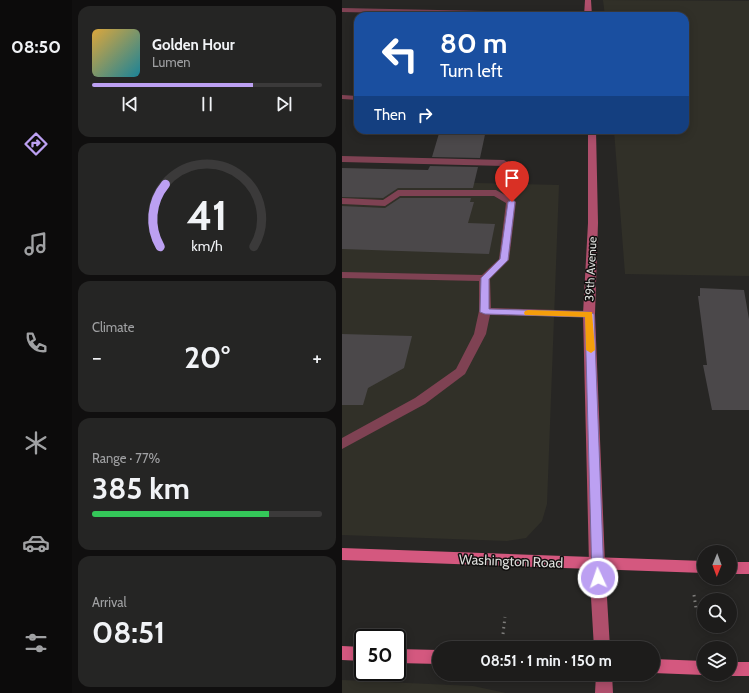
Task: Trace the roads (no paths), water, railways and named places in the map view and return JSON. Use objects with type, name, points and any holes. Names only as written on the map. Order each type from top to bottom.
[{"type":"main road","points":[[588,0],[588,12]]},
{"type":"main road","name":"39th Avenue","points":[[592,134],[594,223],[589,314],[597,564],[602,641]]},
{"type":"main road","name":"Washington Road","points":[[342,554],[697,567]]},
{"type":"main road","points":[[737,568],[749,568]]},
{"type":"main road","points":[[342,653],[354,654]]},
{"type":"main road","points":[[406,656],[432,657]]},
{"type":"main road","points":[[660,666],[697,668]]},
{"type":"main road","points":[[737,669],[749,669]]},
{"type":"main road","points":[[604,681],[604,693]]},
{"type":"street","points":[[342,10],[424,12]]},
{"type":"street","points":[[342,98],[354,98]]},
{"type":"street","points":[[342,159],[504,163]]},
{"type":"street","points":[[342,201],[385,203],[398,193],[496,193],[512,202],[504,260],[485,278],[342,275]]},
{"type":"street","points":[[342,444],[420,401],[461,371],[480,334],[485,312],[485,278]]},
{"type":"street","points":[[485,312],[589,314]]}]
